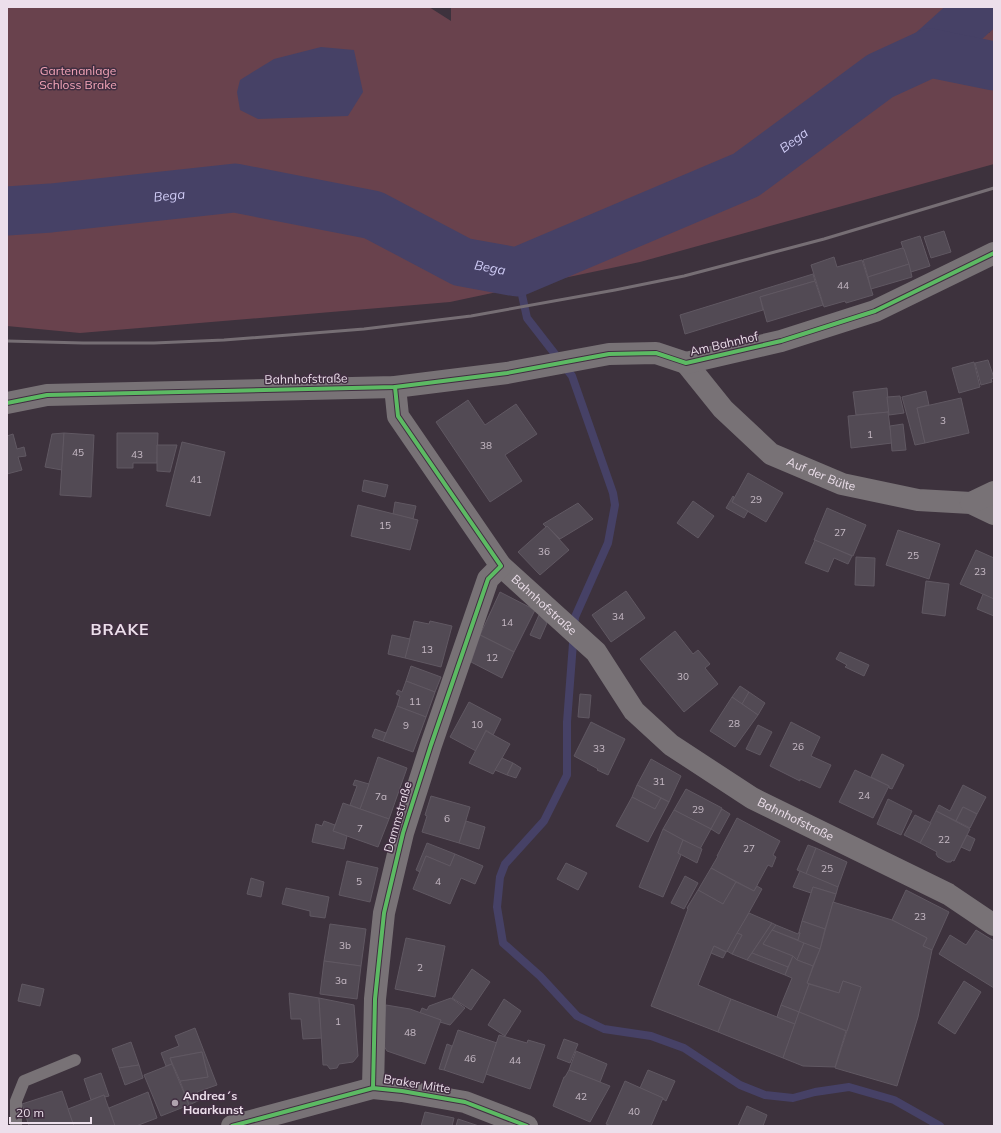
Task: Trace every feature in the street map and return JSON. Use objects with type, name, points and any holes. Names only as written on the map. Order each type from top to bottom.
[{"type":"street","name":"Am Bahnhof","points":[[395,387],[507,373],[609,354],[656,353],[686,363],[781,341],[875,311],[994,252]]},
{"type":"street","name":"Auf der Bülte","points":[[686,363],[723,409],[771,454],[842,484],[918,500],[971,503],[994,514]]},
{"type":"street","name":"Bahnhofstraße","points":[[7,404],[47,395],[395,387],[398,416],[500,566],[596,652],[634,711],[671,745],[752,798],[948,894],[994,925]]},
{"type":"street","points":[[971,503],[994,492]]},
{"type":"street","name":"Dammstraße","points":[[373,1088],[375,999],[384,913],[402,833],[488,579],[500,566]]},
{"type":"street","name":"Braker Mitte","points":[[232,1126],[373,1088],[402,1091],[465,1102],[527,1126]]},
{"type":"lane","points":[[16,1126],[16,1101],[24,1081],[75,1060]]},
{"type":"green space","name":"Gartenanlage Schloss Brake","points":[[7,7],[429,7],[451,21],[451,7],[979,7],[971,17],[989,33],[994,26],[994,164],[640,262],[450,302],[80,333],[7,326]]},
{"type":"shaded area","points":[[321,47],[354,50],[363,92],[348,116],[258,119],[240,110],[237,92],[240,80],[274,59]]},
{"type":"building","points":[[944,231],[951,252],[931,258],[924,237]]},
{"type":"building","points":[[920,236],[930,266],[911,272],[901,242]]},
{"type":"building","points":[[902,248],[904,249],[909,264],[868,277],[863,260]]},
{"type":"building","points":[[834,257],[837,267],[862,260],[873,295],[846,303],[845,301],[824,307],[811,265]]},
{"type":"building","points":[[909,264],[912,277],[871,289],[868,277]]},
{"type":"building","points":[[813,274],[815,281],[760,297],[763,310],[685,334],[680,315]]},
{"type":"building","points":[[815,281],[823,305],[767,322],[760,297]]},
{"type":"building","points":[[988,360],[994,378],[991,379],[992,382],[981,385],[975,363]]},
{"type":"building","points":[[974,362],[980,387],[959,393],[952,368]]},
{"type":"building","points":[[887,388],[889,412],[856,415],[853,392]]},
{"type":"building","points":[[926,391],[929,405],[917,408],[925,443],[915,445],[902,397]]},
{"type":"building","points":[[900,396],[904,413],[889,415],[887,397]]},
{"type":"building","points":[[961,398],[969,433],[925,443],[917,408]]},
{"type":"building","points":[[468,400],[485,425],[516,404],[537,434],[505,455],[522,481],[490,502],[436,422]]},
{"type":"building","points":[[888,412],[892,443],[851,448],[848,416]]},
{"type":"building","points":[[903,424],[906,450],[892,451],[890,426]]},
{"type":"building","points":[[64,433],[62,470],[45,467],[52,434]]},
{"type":"building","points":[[64,433],[94,435],[91,497],[60,495]]},
{"type":"building","points":[[117,433],[158,433],[157,463],[133,463],[133,468],[117,468]]},
{"type":"building","points":[[13,434],[17,449],[24,447],[26,456],[18,457],[22,470],[7,474],[7,436]]},
{"type":"building","points":[[182,442],[225,452],[210,516],[166,506]]},
{"type":"building","points":[[157,445],[177,445],[170,472],[157,471]]},
{"type":"building","points":[[748,473],[783,493],[766,522],[732,502]]},
{"type":"building","points":[[364,480],[388,485],[385,497],[362,491]]},
{"type":"building","points":[[733,496],[732,502],[748,511],[744,518],[726,508]]},
{"type":"building","points":[[693,501],[714,516],[698,538],[677,523]]},
{"type":"building","points":[[395,502],[416,506],[413,519],[393,514]]},
{"type":"building","points":[[578,503],[593,519],[560,539],[543,524]]},
{"type":"building","points":[[358,505],[418,520],[410,550],[351,536]]},
{"type":"building","points":[[827,508],[866,525],[853,556],[814,540]]},
{"type":"building","points":[[547,526],[569,550],[540,575],[518,552]]},
{"type":"building","points":[[898,530],[940,544],[929,579],[886,565]]},
{"type":"building","points":[[815,540],[852,556],[848,564],[834,558],[828,572],[805,563]]},
{"type":"building","points":[[976,550],[994,558],[994,599],[960,584]]},
{"type":"building","points":[[856,557],[875,558],[874,586],[855,585]]},
{"type":"building","points":[[926,581],[949,584],[945,616],[922,613]]},
{"type":"building","points":[[626,591],[645,618],[611,642],[592,615]]},
{"type":"building","points":[[500,592],[535,610],[514,652],[480,635]]},
{"type":"building","points":[[983,594],[994,599],[994,616],[977,609]]},
{"type":"building","points":[[539,615],[547,623],[540,639],[530,635]]},
{"type":"building","points":[[414,621],[429,624],[430,621],[452,626],[441,667],[405,658]]},
{"type":"building","points":[[675,631],[693,654],[698,650],[710,664],[705,668],[718,684],[684,712],[640,659]]},
{"type":"building","points":[[392,635],[410,639],[405,658],[388,654]]},
{"type":"building","points":[[480,635],[514,652],[502,678],[471,662]]},
{"type":"building","points":[[840,652],[869,665],[864,676],[845,667],[847,665],[836,659]]},
{"type":"building","points":[[411,666],[441,677],[435,692],[406,681]]},
{"type":"building","points":[[406,681],[435,692],[426,717],[397,706],[400,696],[396,694],[398,690],[402,692]]},
{"type":"building","points":[[740,686],[749,692],[742,704],[732,697]]},
{"type":"building","points":[[749,692],[765,703],[758,715],[742,704]]},
{"type":"building","points":[[580,694],[591,695],[589,718],[578,717]]},
{"type":"building","points":[[732,697],[758,715],[735,747],[710,731]]},
{"type":"building","points":[[469,702],[501,719],[493,735],[486,730],[476,751],[450,737]]},
{"type":"building","points":[[397,706],[426,717],[413,752],[383,741]]},
{"type":"building","points":[[591,722],[625,739],[608,775],[574,756]]},
{"type":"building","points":[[791,722],[820,737],[811,756],[831,765],[820,788],[800,779],[800,781],[770,766]]},
{"type":"building","points":[[758,725],[772,732],[760,755],[746,749]]},
{"type":"building","points":[[375,729],[386,733],[383,741],[372,737]]},
{"type":"building","points":[[486,731],[510,744],[493,774],[469,763]]},
{"type":"building","points":[[882,754],[904,765],[892,789],[871,777]]},
{"type":"building","points":[[378,757],[407,768],[389,819],[360,809]]},
{"type":"building","points":[[502,758],[513,763],[507,775],[495,770]]},
{"type":"building","points":[[651,759],[681,776],[669,802],[637,785]]},
{"type":"building","points":[[513,763],[521,768],[516,778],[507,775]]},
{"type":"building","points":[[855,770],[889,786],[873,818],[839,802]]},
{"type":"building","points":[[355,780],[369,784],[360,809],[350,805],[357,786],[353,785]]},
{"type":"building","points":[[637,785],[661,798],[655,809],[632,797]]},
{"type":"building","points":[[963,785],[986,797],[977,814],[963,807],[956,821],[936,811],[939,805],[950,811]]},
{"type":"building","points":[[686,789],[722,808],[711,829],[674,810]]},
{"type":"building","points":[[431,796],[470,807],[459,843],[422,832],[427,816],[425,815]]},
{"type":"building","points":[[632,797],[655,809],[661,798],[669,802],[648,842],[616,826]]},
{"type":"building","points":[[888,799],[912,811],[901,835],[877,824]]},
{"type":"building","points":[[343,803],[389,819],[378,847],[333,831]]},
{"type":"building","points":[[963,807],[977,814],[970,828],[956,821]]},
{"type":"building","points":[[722,809],[730,814],[719,834],[711,829]]},
{"type":"building","points":[[674,810],[711,829],[700,849],[663,829]]},
{"type":"building","points":[[936,811],[970,829],[954,861],[952,860],[951,862],[947,862],[938,857],[936,854],[937,852],[920,843]]},
{"type":"building","points":[[915,815],[931,823],[920,843],[904,835]]},
{"type":"building","points":[[737,818],[780,841],[773,855],[776,857],[772,867],[768,865],[754,891],[711,868]]},
{"type":"building","points":[[324,821],[335,825],[333,831],[347,836],[344,849],[312,842],[316,824],[322,826]]},
{"type":"building","points":[[466,821],[485,827],[479,849],[459,843]]},
{"type":"building","points":[[663,829],[683,840],[678,853],[681,855],[663,897],[639,887]]},
{"type":"building","points":[[967,835],[975,839],[970,851],[961,847]]},
{"type":"building","points":[[683,840],[702,849],[697,863],[678,853]]},
{"type":"building","points":[[427,843],[455,854],[450,866],[426,856],[420,872],[416,870]]},
{"type":"building","points":[[808,845],[816,848],[806,874],[797,870]]},
{"type":"building","points":[[816,848],[847,862],[838,887],[806,874]]},
{"type":"building","points":[[455,854],[483,866],[475,884],[461,878],[450,904],[413,889],[426,856],[450,866]]},
{"type":"building","points":[[347,861],[378,868],[370,902],[339,895]]},
{"type":"building","points":[[566,863],[587,873],[578,890],[557,879]]},
{"type":"building","points":[[711,868],[736,882],[723,904],[698,890]]},
{"type":"building","points":[[800,871],[838,887],[836,894],[813,887],[811,893],[793,887]]},
{"type":"building","points":[[685,876],[698,883],[684,909],[671,903]]},
{"type":"building","points":[[251,878],[264,882],[261,897],[247,894]]},
{"type":"building","points":[[736,882],[754,891],[757,886],[762,889],[727,952],[714,946],[698,985],[731,999],[718,1032],[651,1006],[688,909],[687,908],[698,890],[723,904]]},
{"type":"building","points":[[813,887],[836,894],[825,929],[802,921]]},
{"type":"building","points":[[286,888],[329,897],[325,918],[310,916],[310,911],[282,904]]},
{"type":"building","points":[[906,890],[949,912],[932,950],[923,946],[927,938],[892,920]]},
{"type":"building","points":[[833,902],[892,920],[927,938],[923,946],[932,950],[918,1017],[897,1086],[835,1068],[861,987],[843,981],[839,993],[807,983],[820,949]]},
{"type":"building","points":[[749,913],[772,923],[747,960],[732,954],[742,935],[737,933]]},
{"type":"building","points":[[802,921],[825,929],[820,949],[797,941]]},
{"type":"building","points":[[772,923],[776,925],[763,944],[793,956],[788,967],[752,953]]},
{"type":"building","points":[[330,924],[366,929],[361,966],[324,961]]},
{"type":"building","points":[[776,925],[798,934],[799,932],[798,940],[772,930]]},
{"type":"building","points":[[772,930],[804,943],[797,960],[793,956],[763,944]]},
{"type":"building","points":[[976,930],[994,941],[994,988],[939,954],[950,935],[966,945]]},
{"type":"building","points":[[737,933],[742,935],[732,954],[727,951]]},
{"type":"building","points":[[406,938],[445,946],[435,997],[395,989]]},
{"type":"building","points":[[804,943],[820,949],[813,966],[797,960]]},
{"type":"building","points":[[714,946],[726,952],[723,958],[711,953]]},
{"type":"building","points":[[752,953],[788,967],[785,975],[747,960]]},
{"type":"building","points":[[793,956],[797,960],[813,966],[807,983],[809,984],[799,1012],[781,1005],[792,978],[785,975]]},
{"type":"building","points":[[324,961],[361,966],[357,999],[320,994]]},
{"type":"building","points":[[472,969],[490,982],[471,1010],[452,998]]},
{"type":"building","points":[[843,981],[861,987],[847,1031],[799,1012],[809,984],[839,993]]},
{"type":"building","points":[[964,981],[981,992],[955,1034],[938,1023]]},
{"type":"building","points":[[22,984],[44,989],[40,1006],[18,1001]]},
{"type":"building","points":[[289,993],[319,998],[322,1038],[303,1039],[301,1019],[291,1019]]},
{"type":"building","points":[[319,998],[354,1005],[358,1056],[353,1062],[339,1064],[337,1068],[330,1069],[327,1065],[323,1065]]},
{"type":"building","points":[[451,998],[465,1008],[450,1025],[440,1022],[441,1020],[420,1013],[422,1008],[427,1010],[429,1006]]},
{"type":"building","points":[[504,999],[521,1011],[505,1036],[488,1025]]},
{"type":"building","points":[[731,999],[795,1024],[783,1058],[718,1032]]},
{"type":"building","points":[[386,1005],[410,1009],[441,1020],[425,1064],[387,1051],[382,1043]]},
{"type":"building","points":[[781,1005],[799,1012],[795,1024],[777,1017]]},
{"type":"building","points":[[799,1012],[846,1031],[835,1067],[803,1066],[783,1058]]},
{"type":"building","points":[[195,1028],[217,1085],[197,1092],[200,1100],[189,1105],[180,1081],[208,1077],[202,1052],[170,1058],[172,1064],[166,1066],[161,1053],[179,1046],[175,1036]]},
{"type":"building","points":[[458,1030],[497,1043],[483,1083],[444,1070]]},
{"type":"building","points":[[499,1035],[527,1043],[528,1040],[545,1045],[530,1089],[486,1074]]},
{"type":"building","points":[[564,1039],[578,1044],[570,1063],[557,1058]]},
{"type":"building","points":[[131,1042],[139,1065],[119,1068],[112,1049]]},
{"type":"building","points":[[447,1044],[452,1046],[444,1070],[439,1069]]},
{"type":"building","points":[[576,1051],[607,1064],[600,1082],[569,1070]]},
{"type":"building","points":[[202,1052],[208,1077],[180,1081],[170,1058]]},
{"type":"building","points":[[172,1064],[189,1105],[161,1116],[144,1075]]},
{"type":"building","points":[[139,1065],[143,1078],[125,1085],[119,1068]]},
{"type":"building","points":[[569,1070],[610,1086],[590,1122],[553,1106],[564,1077]]},
{"type":"building","points":[[648,1070],[675,1081],[666,1101],[663,1098],[640,1088]]},
{"type":"building","points":[[101,1073],[109,1096],[105,1097],[104,1095],[91,1100],[84,1079]]},
{"type":"building","points":[[625,1081],[663,1098],[651,1126],[611,1126],[606,1124]]},
{"type":"building","points":[[62,1091],[74,1126],[29,1126],[22,1104]]},
{"type":"building","points":[[148,1092],[157,1118],[136,1126],[115,1126],[109,1108]]},
{"type":"building","points":[[104,1095],[115,1126],[74,1126],[68,1109]]},
{"type":"building","points":[[747,1106],[767,1115],[763,1126],[738,1126]]},
{"type":"building","points":[[425,1112],[454,1118],[452,1126],[421,1126]]},
{"type":"building","points":[[458,1119],[479,1126],[456,1126]]},
{"type":"waterway","name":"Bega","points":[[930,53],[981,7]]},
{"type":"waterway","name":"Bega","points":[[7,211],[51,208],[235,188],[373,215],[462,262],[517,272],[746,175],[880,76],[930,53],[994,66]]},
{"type":"waterway","points":[[517,272],[527,318],[572,376],[613,493],[615,505],[608,543],[575,617],[567,722],[567,775],[544,821],[505,864],[500,877],[497,907],[503,943],[540,976],[577,1016],[604,1029],[651,1036],[684,1048],[740,1085],[765,1095],[793,1098],[815,1092],[849,1087],[894,1100],[940,1126]]},
{"type":"railway","points":[[7,341],[154,343],[224,340],[364,329],[471,316],[684,276],[824,239],[994,188]]},
{"type":"cycle path","points":[[7,403],[47,395],[395,387],[507,373],[609,354],[656,353],[686,363],[781,341],[875,311],[994,253]]},
{"type":"cycle path","points":[[373,1088],[375,999],[384,913],[403,833],[431,745],[488,579],[501,566],[398,416],[395,387]]},
{"type":"cycle path","points":[[232,1126],[373,1088],[402,1091],[465,1102],[527,1126]]},
{"type":"place","name":"Andrea´s Haarkunst","points":[[175,1103]]},
{"type":"district","name":"BRAKE","points":[[120,629]]}]
